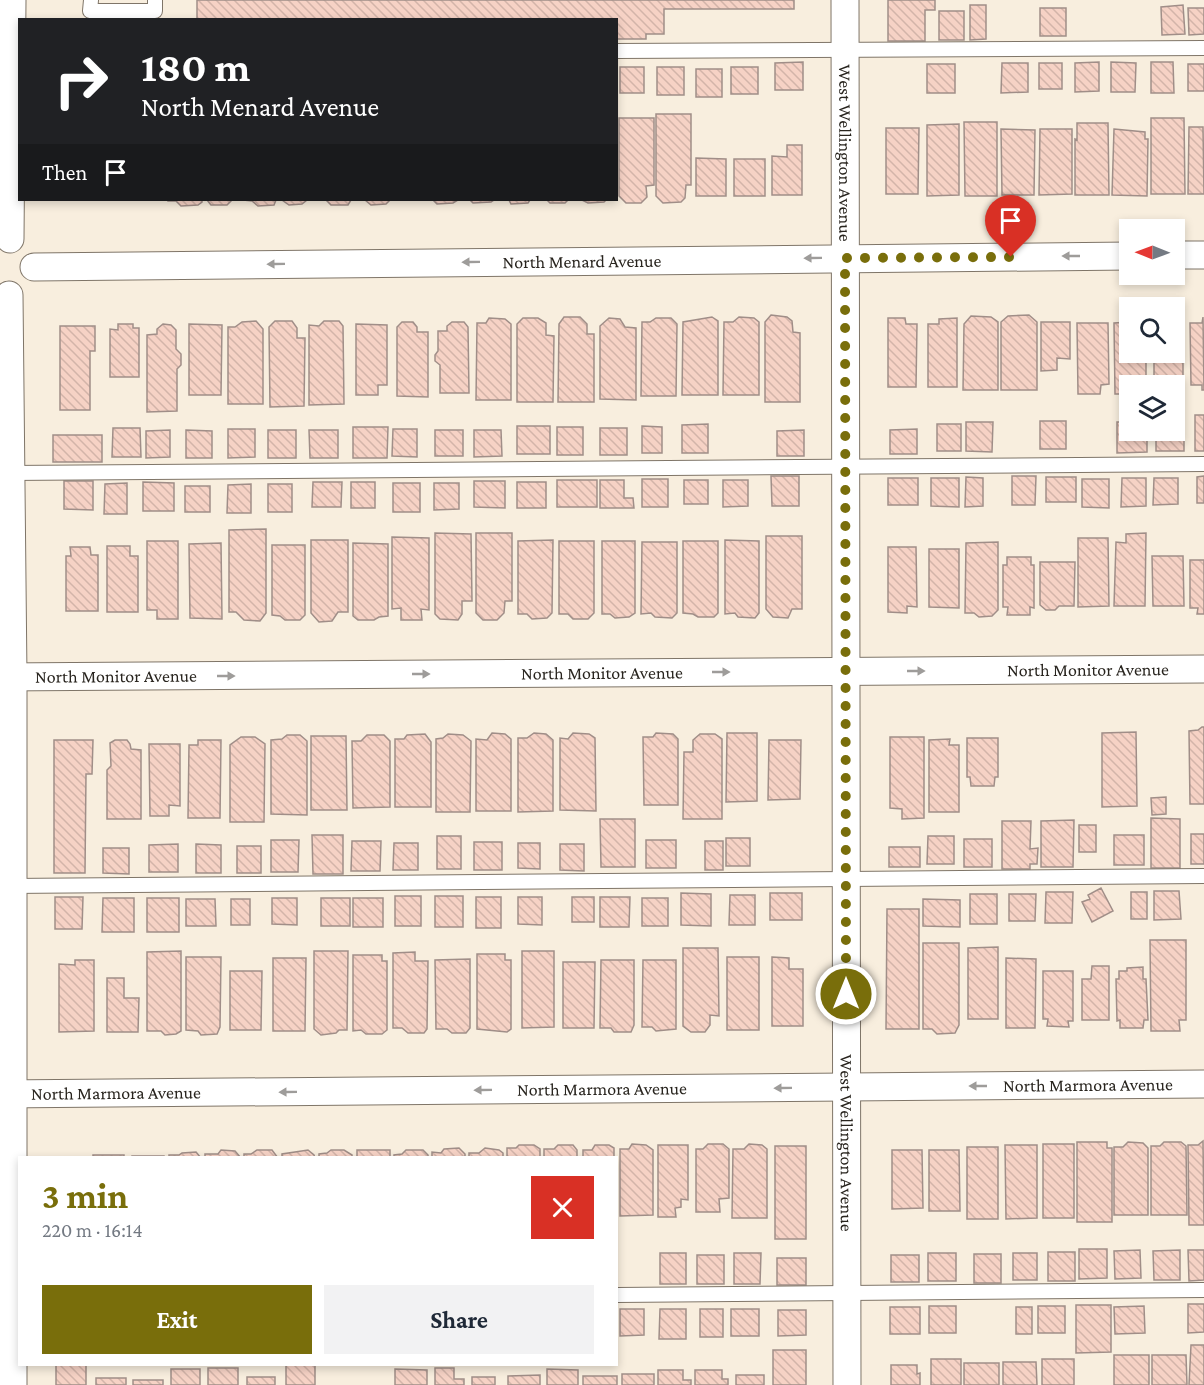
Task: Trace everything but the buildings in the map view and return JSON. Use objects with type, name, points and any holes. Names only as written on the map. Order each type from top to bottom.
[{"type":"street","points":[[12,0],[5,239],[19,242],[27,248],[32,255],[34,267],[30,281],[25,288],[4,294],[7,1094],[16,1298],[13,1385]]},
{"type":"street","name":"West Wellington Avenue","points":[[845,0],[847,1385]]},
{"type":"street","points":[[1185,255],[1204,255]]},
{"type":"street","name":"North Menard Avenue","points":[[34,267],[1119,256]]},
{"type":"street","name":"North Monitor Avenue","points":[[6,677],[1204,669]]},
{"type":"street","name":"North Marmora Avenue","points":[[7,1094],[1204,1084]]},
{"type":"lane","points":[[91,0],[90,11],[155,10],[156,0]]},
{"type":"lane","points":[[618,51],[1204,48]]},
{"type":"lane","points":[[5,473],[1204,464]]},
{"type":"lane","points":[[7,886],[1204,876]]},
{"type":"lane","points":[[618,1295],[1204,1290]]},
{"type":"route","points":[[846,994],[845,258],[1011,257]]}]
